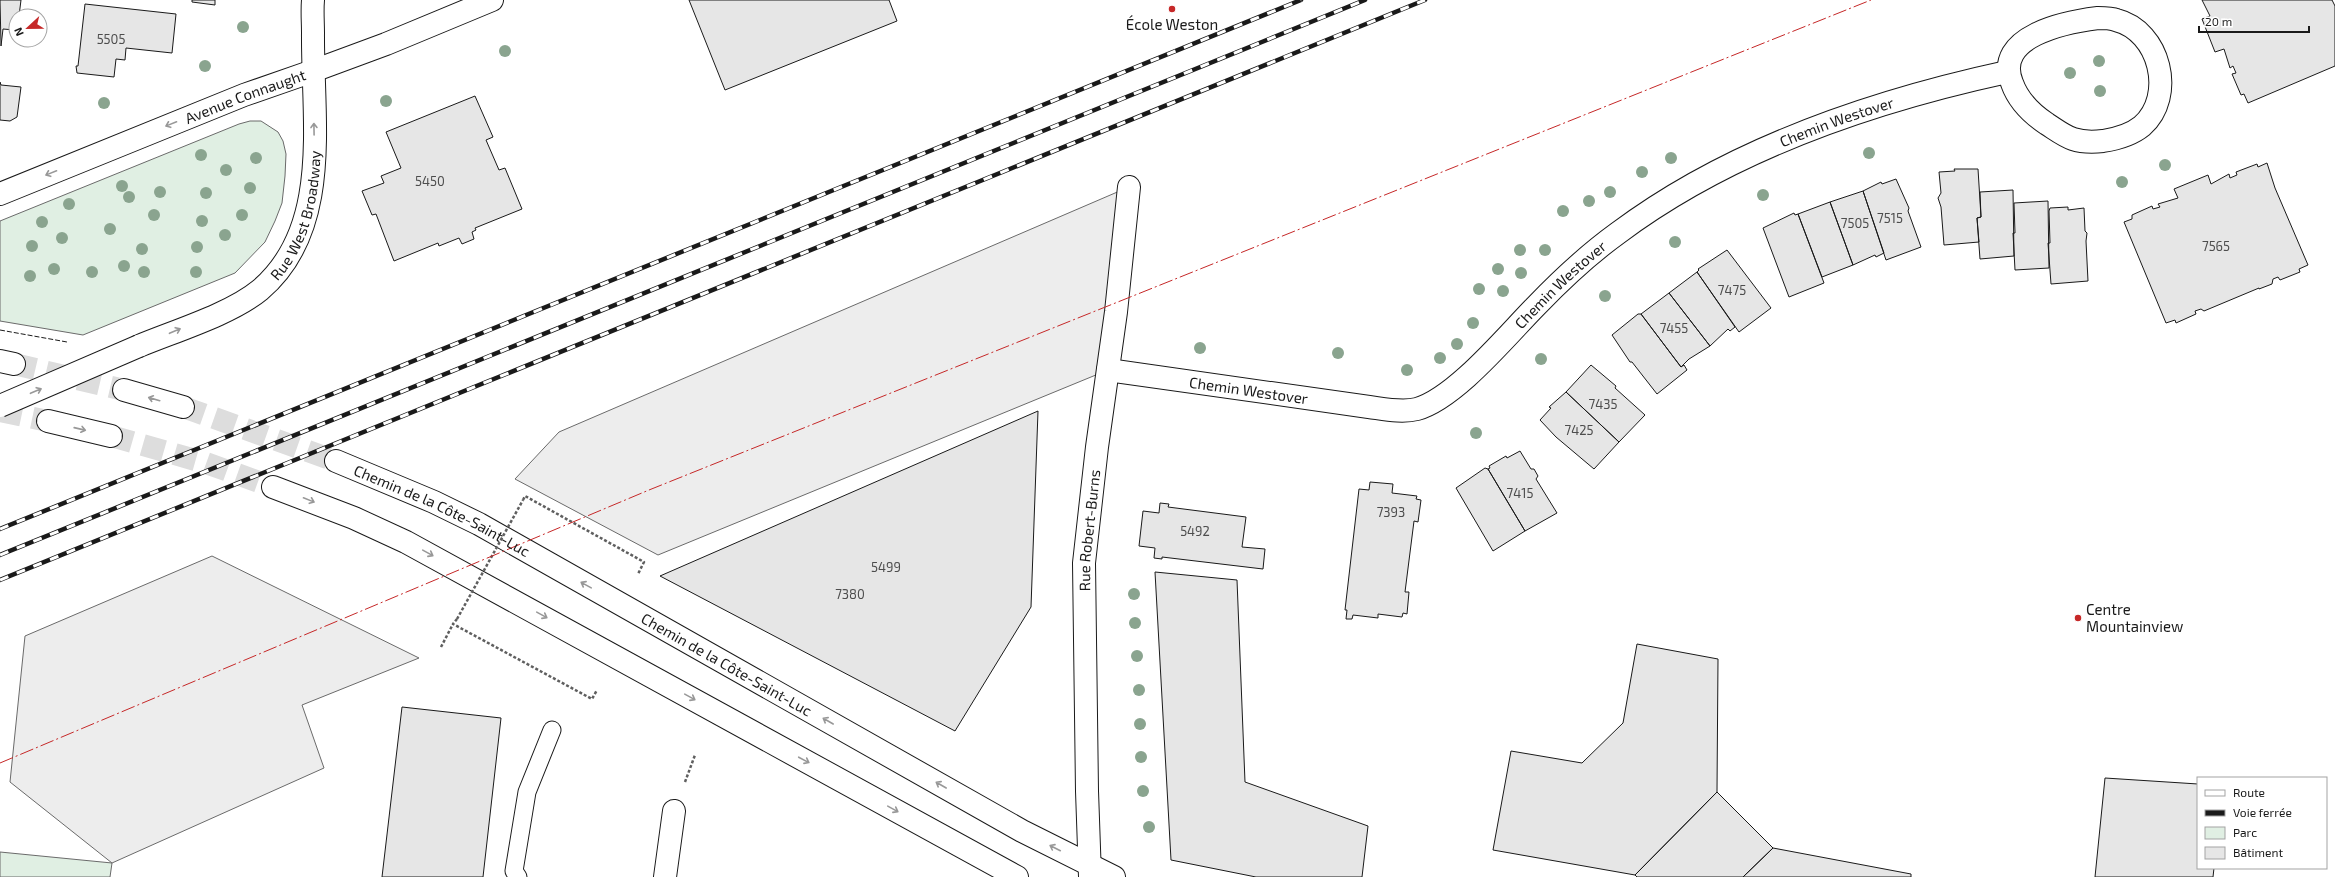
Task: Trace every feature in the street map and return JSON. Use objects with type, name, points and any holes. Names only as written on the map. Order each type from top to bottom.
[{"type":"street","name":"Rue West Broadway","points":[[0,406],[242,302],[259,290],[274,276],[300,236],[308,213],[314,165],[312,71],[313,0]]},
{"type":"street","name":"Avenue Connaught","points":[[0,194],[244,95],[386,44],[492,0]]},
{"type":"street","points":[[2098,18],[2117,20],[2135,29],[2148,42],[2158,62],[2160,78],[2159,94],[2151,115],[2142,126],[2114,140],[2093,142],[2073,139],[2038,118],[2025,105],[2014,90],[2007,72],[2010,56],[2019,45],[2034,35],[2079,20],[2098,18]]},
{"type":"street","name":"Chemin Westover","points":[[1108,370],[1399,411],[1417,409],[1446,394],[1554,288],[1618,233],[1693,185],[1777,143],[1838,119],[1948,87],[2007,72]]},
{"type":"street","name":"Rue Robert-Burns","points":[[1090,871],[1084,563],[1129,187]]},
{"type":"street","points":[[124,390],[183,407]]},
{"type":"street","points":[[48,422],[111,436]]},
{"type":"street","name":"Chemin de la Côte-Saint-Luc","points":[[336,461],[434,502],[478,524],[1015,827],[1090,871],[1114,877]]},
{"type":"street","points":[[273,487],[354,518],[406,542],[1016,877]]},
{"type":"street","points":[[665,877],[674,811]]},
{"type":"lane","points":[[518,877],[514,871],[526,792],[552,730]]},
{"type":"path","points":[[441,647],[525,496],[644,562],[638,574]]},
{"type":"path","points":[[454,624],[592,699],[597,690]]},
{"type":"green space","points":[[250,121],[261,121],[278,132],[283,141],[286,154],[285,176],[282,203],[265,242],[235,273],[83,335],[0,321],[0,221],[239,124]]},
{"type":"green space","points":[[0,852],[112,863],[110,877],[0,877]]},
{"type":"shaded area","points":[[1129,187],[1108,370],[658,555],[515,479],[559,432]]},
{"type":"shaded area","points":[[212,556],[419,658],[302,705],[324,768],[112,863],[10,782],[25,636]]},
{"type":"building","points":[[0,0],[21,0],[20,8],[8,8],[8,29],[3,29],[1,46]]},
{"type":"building","points":[[192,0],[215,0],[215,5],[192,2]]},
{"type":"building","points":[[689,0],[889,0],[897,21],[725,90]]},
{"type":"building","points":[[2202,0],[2332,0],[2335,6],[2335,66],[2248,103],[2244,94],[2241,95],[2232,74],[2236,73],[2233,66],[2230,68],[2224,49],[2215,52],[2202,19],[2210,16]]},
{"type":"building","points":[[85,4],[176,14],[172,53],[126,48],[125,60],[116,59],[114,77],[77,73],[76,66],[78,66]]},
{"type":"building","points":[[0,82],[1,85],[21,87],[17,117],[10,121],[0,120]]},
{"type":"building","points":[[475,96],[493,137],[486,140],[499,170],[505,168],[522,209],[475,228],[476,230],[472,232],[474,239],[462,244],[459,238],[439,246],[438,243],[394,261],[376,214],[372,215],[362,191],[384,183],[381,176],[401,168],[386,132]]},
{"type":"building","points":[[2267,163],[2275,188],[2308,265],[2299,269],[2300,272],[2280,280],[2278,277],[2273,279],[2272,284],[2204,311],[2201,309],[2195,311],[2196,314],[2176,323],[2175,320],[2166,323],[2124,222],[2132,219],[2132,215],[2152,206],[2153,209],[2160,207],[2158,204],[2178,198],[2174,189],[2208,175],[2211,184],[2229,174],[2230,178],[2237,175],[2236,172],[2257,164],[2258,167]]},
{"type":"building","points":[[1954,169],[1978,169],[1981,217],[1977,218],[1979,242],[1944,245],[1941,207],[1938,198],[1941,193],[1939,172],[1955,171]]},
{"type":"building","points":[[1896,179],[1909,208],[1908,211],[1921,247],[1886,260],[1863,191],[1881,182],[1882,184]]},
{"type":"building","points":[[2013,190],[2014,256],[1980,259],[1977,218],[1981,217],[1980,192]]},
{"type":"building","points":[[1863,191],[1884,253],[1876,257],[1875,255],[1853,265],[1830,202]]},
{"type":"building","points":[[2048,201],[2049,268],[2015,270],[2013,233],[2015,233],[2014,203]]},
{"type":"building","points":[[1830,202],[1853,265],[1822,277],[1798,214]]},
{"type":"building","points":[[2068,207],[2068,210],[2084,208],[2085,231],[2087,233],[2088,281],[2051,284],[2048,243],[2050,243],[2049,211],[2050,208]]},
{"type":"building","points":[[1794,213],[1795,215],[1798,214],[1824,283],[1789,297],[1763,228]]},
{"type":"building","points":[[1727,250],[1771,308],[1739,332],[1697,272],[1699,270],[1698,269]]},
{"type":"building","points":[[1697,272],[1735,327],[1730,331],[1728,329],[1710,346],[1669,293]]},
{"type":"building","points":[[1669,293],[1710,346],[1689,359],[1681,367],[1641,314]]},
{"type":"building","points":[[1638,314],[1641,314],[1681,367],[1684,365],[1687,370],[1657,394],[1632,362],[1630,362],[1612,335]]},
{"type":"building","points":[[1591,365],[1616,386],[1615,388],[1645,415],[1619,442],[1566,392]]},
{"type":"building","points":[[1566,392],[1619,442],[1594,469],[1556,437],[1540,420],[1551,408],[1549,407]]},
{"type":"building","points":[[1038,411],[1031,607],[955,731],[660,576]]},
{"type":"building","points":[[1520,451],[1531,469],[1534,469],[1538,476],[1536,479],[1557,513],[1525,531],[1488,469],[1490,468],[1489,466],[1506,456],[1507,458]]},
{"type":"building","points":[[1485,468],[1488,469],[1525,531],[1493,551],[1456,488]]},
{"type":"building","points":[[1370,482],[1393,484],[1392,493],[1417,496],[1416,499],[1421,500],[1418,522],[1414,521],[1405,592],[1409,592],[1407,614],[1403,613],[1402,617],[1378,614],[1378,618],[1353,615],[1352,619],[1346,619],[1347,610],[1345,610],[1359,489],[1369,490]]},
{"type":"building","points":[[1160,503],[1169,504],[1168,507],[1246,517],[1242,547],[1265,549],[1263,569],[1162,557],[1162,559],[1154,558],[1155,548],[1139,546],[1143,511],[1159,513]]},
{"type":"building","points":[[1155,572],[1237,580],[1245,782],[1368,826],[1362,877],[1256,877],[1171,860]]},
{"type":"building","points":[[1637,644],[1718,659],[1717,792],[1635,875],[1493,850],[1511,751],[1582,763],[1623,723]]},
{"type":"building","points":[[402,707],[501,718],[483,877],[382,877]]},
{"type":"building","points":[[2105,778],[2197,784],[2197,869],[2214,869],[2213,877],[2095,877]]},
{"type":"building","points":[[1717,792],[1773,848],[1743,877],[1637,877],[1635,875]]},
{"type":"building","points":[[1773,848],[1911,874],[1911,877],[1743,877]]},
{"type":"tunnel","points":[[14,364],[124,390]]},
{"type":"tunnel","points":[[183,407],[336,461]]},
{"type":"tunnel","points":[[0,411],[48,421]]},
{"type":"tunnel","points":[[111,436],[206,463],[273,487]]},
{"type":"railway","points":[[0,529],[1301,0]]},
{"type":"railway","points":[[0,555],[1365,0]]},
{"type":"railway","points":[[0,580],[1425,0]]},
{"type":"fence","points":[[0,330],[67,342]]},
{"type":"power","points":[[0,763],[649,490],[1871,0]]},
{"type":"place","name":"École Weston","points":[[1172,9]]},
{"type":"place","name":"Centre Mountainview","points":[[2078,618]]}]
